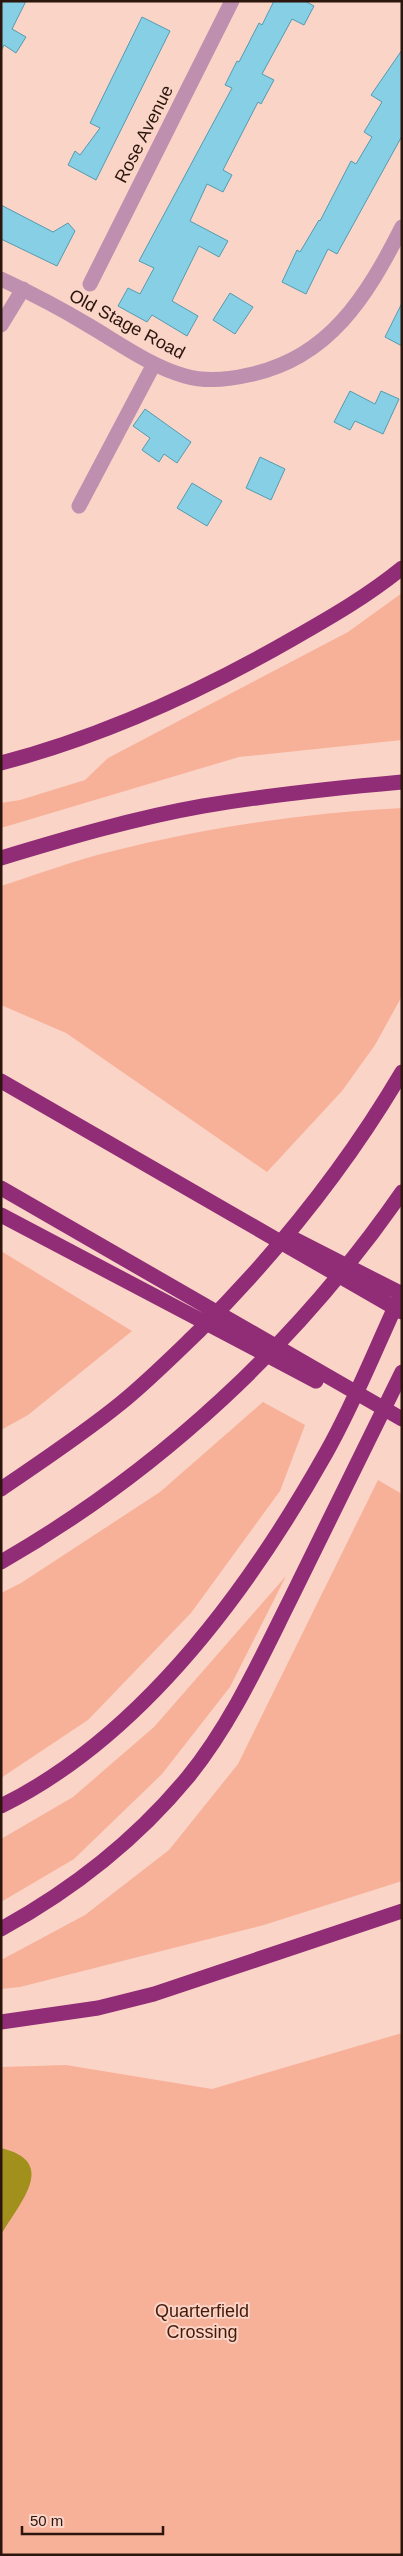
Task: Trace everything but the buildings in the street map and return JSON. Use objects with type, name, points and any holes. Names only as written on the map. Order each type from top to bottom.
[{"type":"highway","points":[[1,763],[34,754],[118,724],[197,691],[337,614],[402,568]]},
{"type":"highway","points":[[1,858],[106,828],[201,806],[294,792],[402,782]]},
{"type":"highway","points":[[1,1490],[71,1441],[122,1402],[169,1360],[230,1300],[320,1196],[364,1134],[402,1072]]},
{"type":"highway","points":[[1,1081],[402,1312]]},
{"type":"highway","points":[[1,1806],[24,1795],[87,1752],[151,1693],[209,1630],[264,1556],[327,1451],[402,1293],[120,1150]]},
{"type":"highway","points":[[1,1188],[402,1420]]},
{"type":"highway","points":[[1,1562],[33,1544],[116,1488],[173,1442],[228,1393],[320,1298],[377,1228],[402,1192]]},
{"type":"highway","points":[[1,1215],[402,1426]]},
{"type":"highway","points":[[1,1929],[38,1909],[98,1866],[149,1820],[188,1776],[226,1723],[258,1663],[402,1372]]},
{"type":"highway","points":[[1,1479],[71,1441]]},
{"type":"highway","points":[[1,2022],[98,2008],[154,1994],[402,1911]]},
{"type":"street","name":"Rose Avenue","points":[[90,284],[232,1]]},
{"type":"street","name":"Old Stage Road","points":[[1,279],[74,316],[154,364],[185,376],[221,381],[270,371],[307,354],[344,321],[368,286],[402,227]]},
{"type":"street","points":[[1,325],[23,289]]},
{"type":"street","points":[[79,506],[154,364]]},
{"type":"green space","points":[[402,593],[402,740],[239,757],[1,828],[1,803],[20,800],[85,780],[108,758],[348,632]]},
{"type":"green space","points":[[402,808],[402,996],[375,1045],[342,1091],[267,1172],[66,1033],[1,1005],[1,886],[71,863],[148,842],[220,828],[293,817]]},
{"type":"green space","points":[[1,1251],[132,1331],[28,1415],[1,1430]]},
{"type":"green space","points":[[263,1402],[305,1425],[280,1491],[191,1613],[88,1720],[1,1778],[1,1593],[21,1583],[160,1492]]},
{"type":"green space","points":[[378,1480],[402,1494],[402,1881],[264,1925],[20,1987],[1,1989],[1,1960],[85,1915],[169,1850],[238,1764]]},
{"type":"green space","points":[[286,1576],[230,1687],[162,1774],[74,1859],[1,1902],[1,1839],[73,1797],[154,1727]]},
{"type":"green space","name":"Quarterfield Crossing","points":[[402,2033],[402,2555],[1,2555],[1,2067],[66,2065],[212,2089]]},
{"type":"shaded area","points":[[1,2148],[18,2154],[28,2163],[31,2173],[30,2184],[25,2197],[1,2235]]}]
